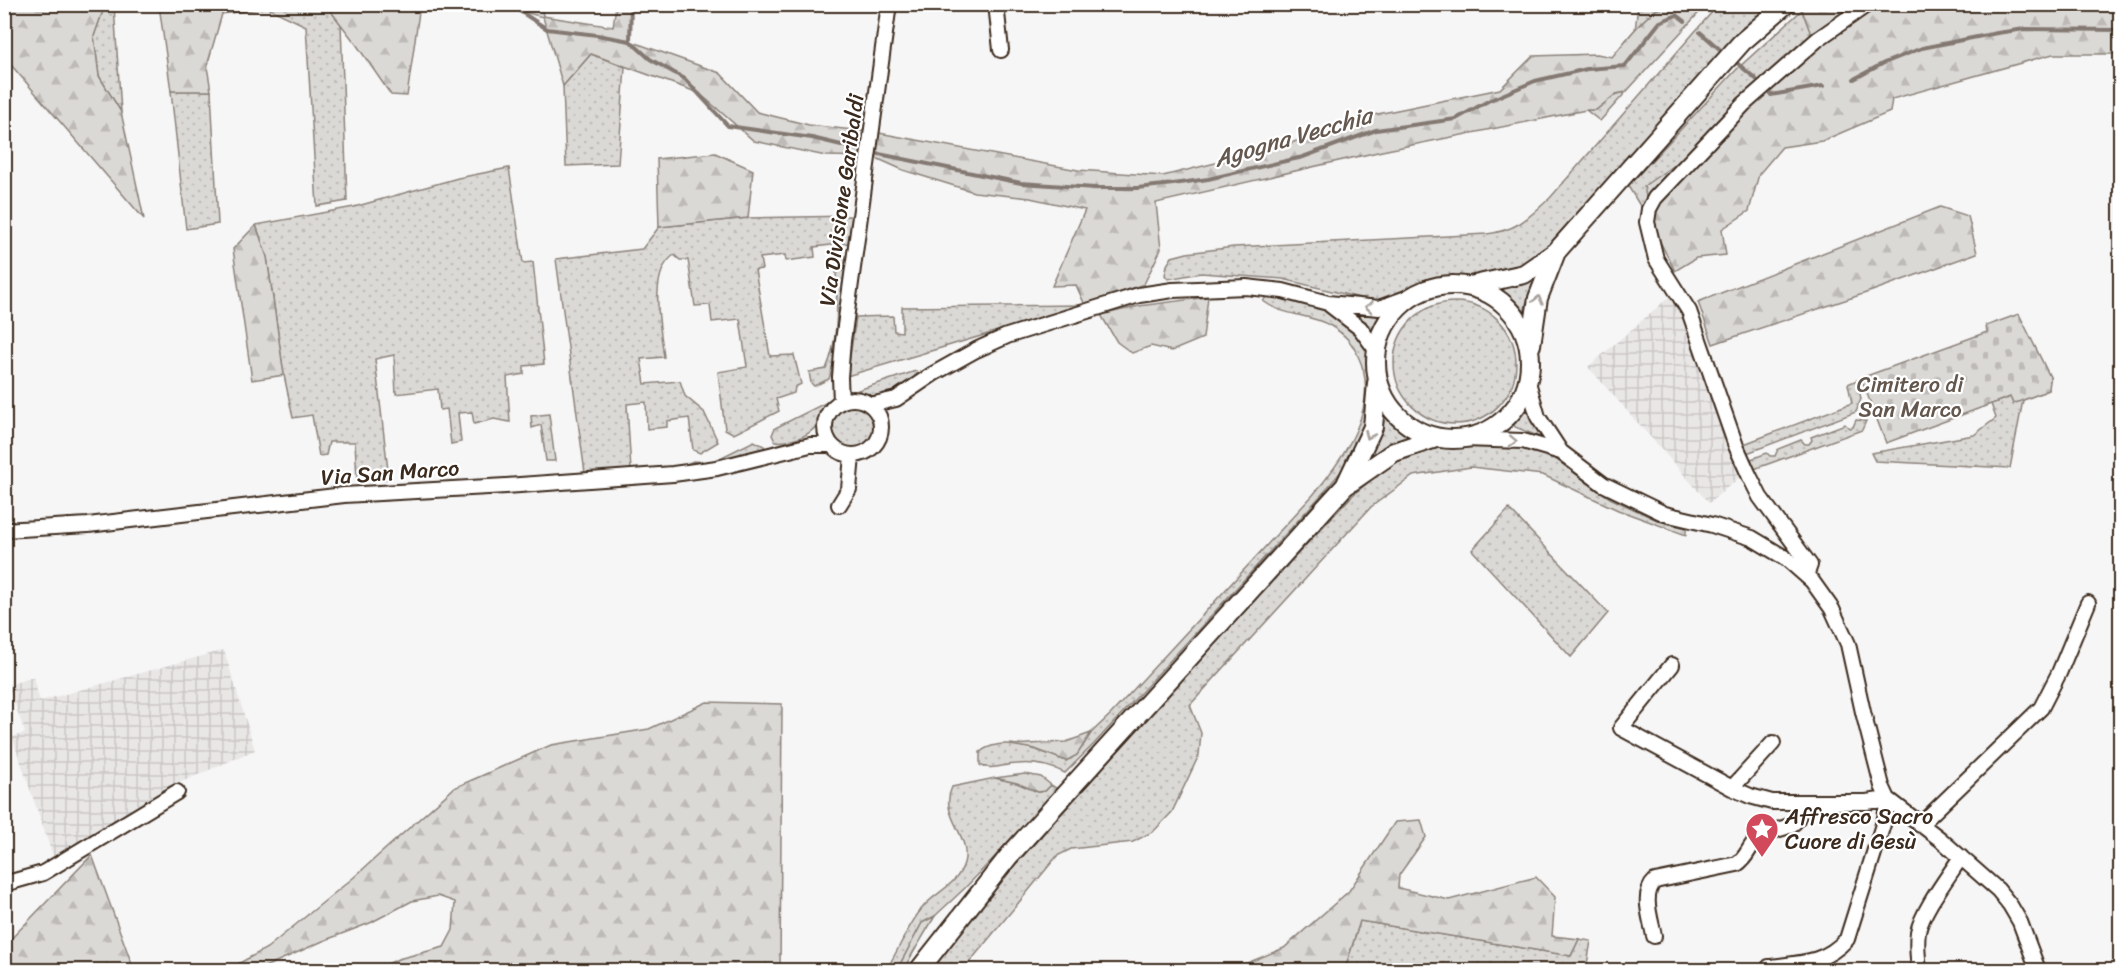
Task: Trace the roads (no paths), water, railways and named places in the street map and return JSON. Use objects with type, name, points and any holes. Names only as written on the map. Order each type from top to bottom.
[{"type":"main road","points":[[1470,286],[1524,274],[1556,252],[1742,42],[1786,4]]},
{"type":"main road","points":[[1377,380],[1385,400],[1399,417],[1416,430],[1436,438],[1464,439],[1485,432],[1504,420],[1519,403],[1528,382],[1538,298],[1556,252]]},
{"type":"main road","points":[[1345,486],[1373,427],[1377,380],[1376,350],[1382,330],[1393,312],[1409,297],[1428,288],[1449,284],[1470,286],[1492,294],[1510,309],[1523,328],[1530,351]]},
{"type":"main road","points":[[919,970],[1009,856],[1345,486],[1394,452],[1436,438]]},
{"type":"street","name":"Via Divisione Garibaldi","points":[[841,402],[840,377],[843,341],[889,4]]},
{"type":"street","points":[[996,4],[1001,50]]},
{"type":"street","points":[[1806,576],[1810,564],[1760,497],[1749,475],[1736,446],[1689,311],[1656,259],[1647,222],[1649,209],[1655,198],[1744,104],[1818,39],[1868,4]]},
{"type":"street","points":[[870,405],[896,399],[933,374],[1007,336],[1139,296],[1173,290],[1246,287],[1283,291],[1328,303],[1379,308],[1409,297]]},
{"type":"street","points":[[1328,303],[1360,328],[1376,350]]},
{"type":"street","points":[[1528,382],[1538,417],[1561,453]]},
{"type":"street","points":[[856,399],[870,405],[877,411],[881,424],[876,445],[865,453],[852,456],[840,453],[831,445],[825,434],[825,422],[832,408],[841,402],[856,399]]},
{"type":"street","points":[[881,424],[896,399]]},
{"type":"street","name":"Via San Marco","points":[[778,452],[811,437],[825,422]]},
{"type":"street","points":[[1464,439],[1523,441],[1561,453],[1603,484],[1635,501],[1665,514],[1712,525],[1752,538],[1787,559],[1806,576],[1832,609],[1848,644],[1882,786],[1888,799],[1998,890],[2010,904],[2020,922],[2038,970]]},
{"type":"street","name":"Via San Marco","points":[[4,530],[88,525],[344,495],[673,474],[717,468],[810,445],[831,445]]},
{"type":"street","points":[[839,505],[849,489],[852,456]]},
{"type":"street","points":[[1920,825],[2041,708],[2059,673],[2088,603]]},
{"type":"street","points":[[1672,665],[1621,728],[1732,788],[1772,802],[1866,802],[1888,799]]},
{"type":"street","points":[[1732,788],[1773,743]]},
{"type":"street","points":[[4,884],[42,873],[177,792]]},
{"type":"street","points":[[1768,967],[1825,957],[1838,949],[1847,939],[1885,818],[1888,799]]},
{"type":"street","points":[[1654,936],[1647,894],[1655,881],[1740,862],[1761,836],[1793,825],[1801,814],[1800,802]]},
{"type":"street","points":[[1919,970],[1918,930],[1960,857]]},
{"type":"waterway","name":"Agogna Vecchia","points":[[509,4],[547,29],[630,41],[650,59],[685,79],[728,126],[812,138],[858,149]]},
{"type":"waterway","points":[[630,41],[631,4]]},
{"type":"waterway","name":"Agogna Vecchia","points":[[879,154],[1021,183],[1095,188],[1137,188],[1208,179],[1303,157],[1376,130],[1456,119],[1488,101],[1535,81],[1587,69],[1625,66],[1660,22],[1677,15],[1685,21]]},
{"type":"waterway","name":"Agogna Vecchia","points":[[1854,79],[1884,63],[1922,48],[1997,33],[2025,29],[2120,30]]},
{"type":"waterway","name":"Agogna Vecchia","points":[[1700,32],[1723,52]]},
{"type":"waterway","name":"Agogna Vecchia","points":[[1737,63],[1756,79]]},
{"type":"waterway","name":"Agogna Vecchia","points":[[1771,95],[1823,86]]},
{"type":"place","name":"Affresco Sacro Cuore di Gesù","points":[[1762,858]]},
{"type":"park label","name":"Cimitero di San Marco","points":[[1910,396]]}]
